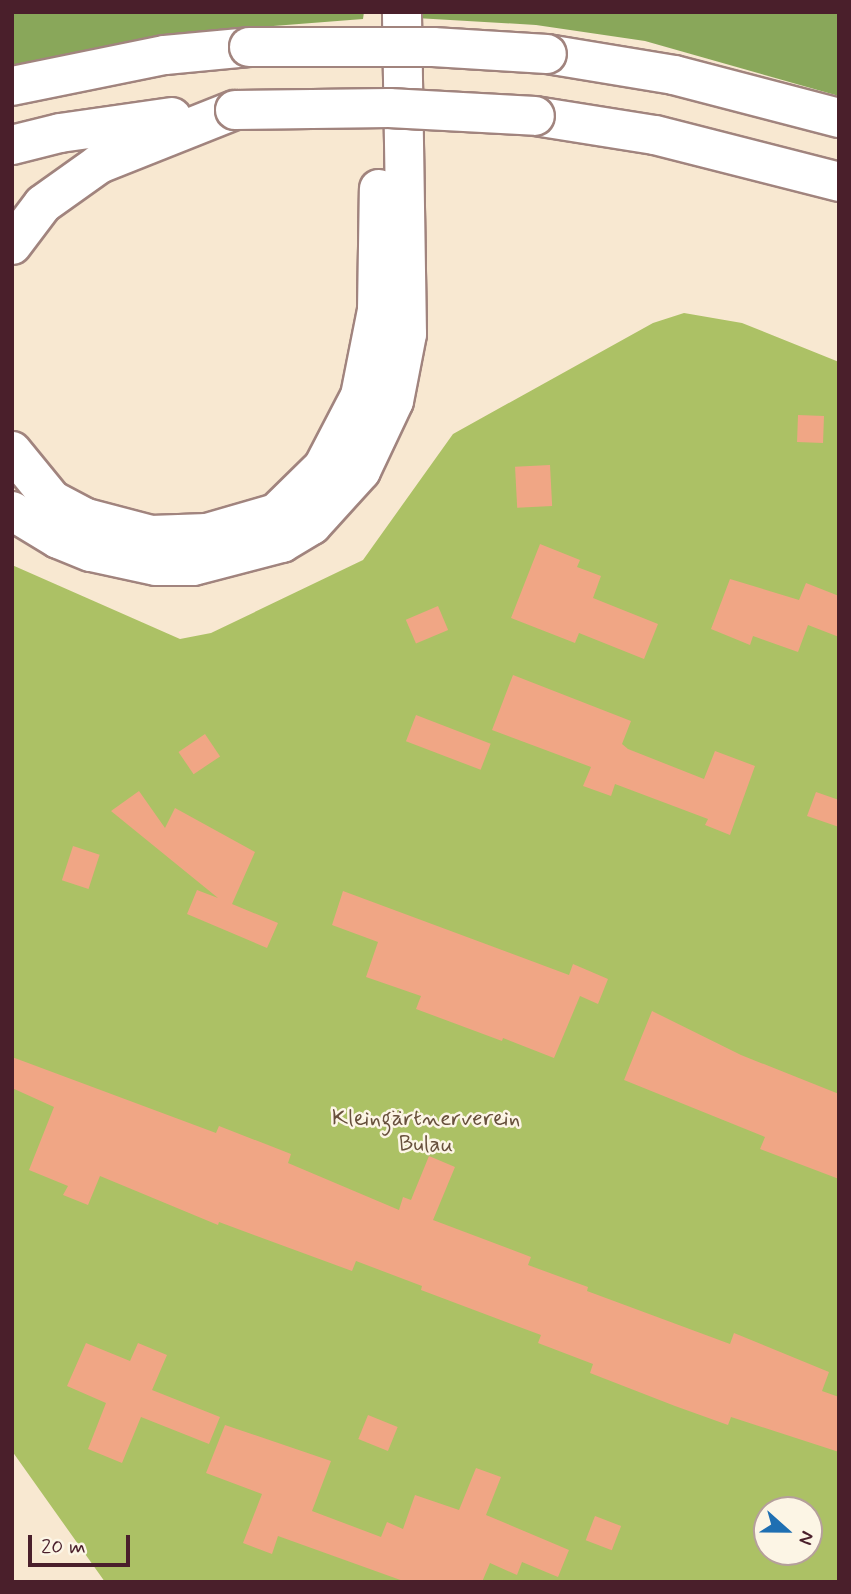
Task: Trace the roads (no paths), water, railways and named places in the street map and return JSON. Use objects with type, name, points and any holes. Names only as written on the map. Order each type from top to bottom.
[{"type":"highway","points":[[12,451],[52,500],[86,518],[151,535],[208,533],[276,513],[323,467],[360,396],[377,310],[382,12]]},
{"type":"highway","points":[[12,511],[58,539],[91,552],[156,566],[193,566],[282,543],[312,525],[361,471],[394,401],[407,334],[402,12]]},
{"type":"highway","points":[[12,86],[165,55],[249,47],[419,47],[547,54],[674,75],[839,118]]},
{"type":"highway","points":[[12,145],[61,133],[235,110],[377,108],[535,116],[655,135],[839,182]]},
{"type":"highway","points":[[12,245],[43,204],[99,164],[235,110]]},
{"type":"park label","name":"Kleingärtnerverein Bulau","points":[[426,1132]]}]
